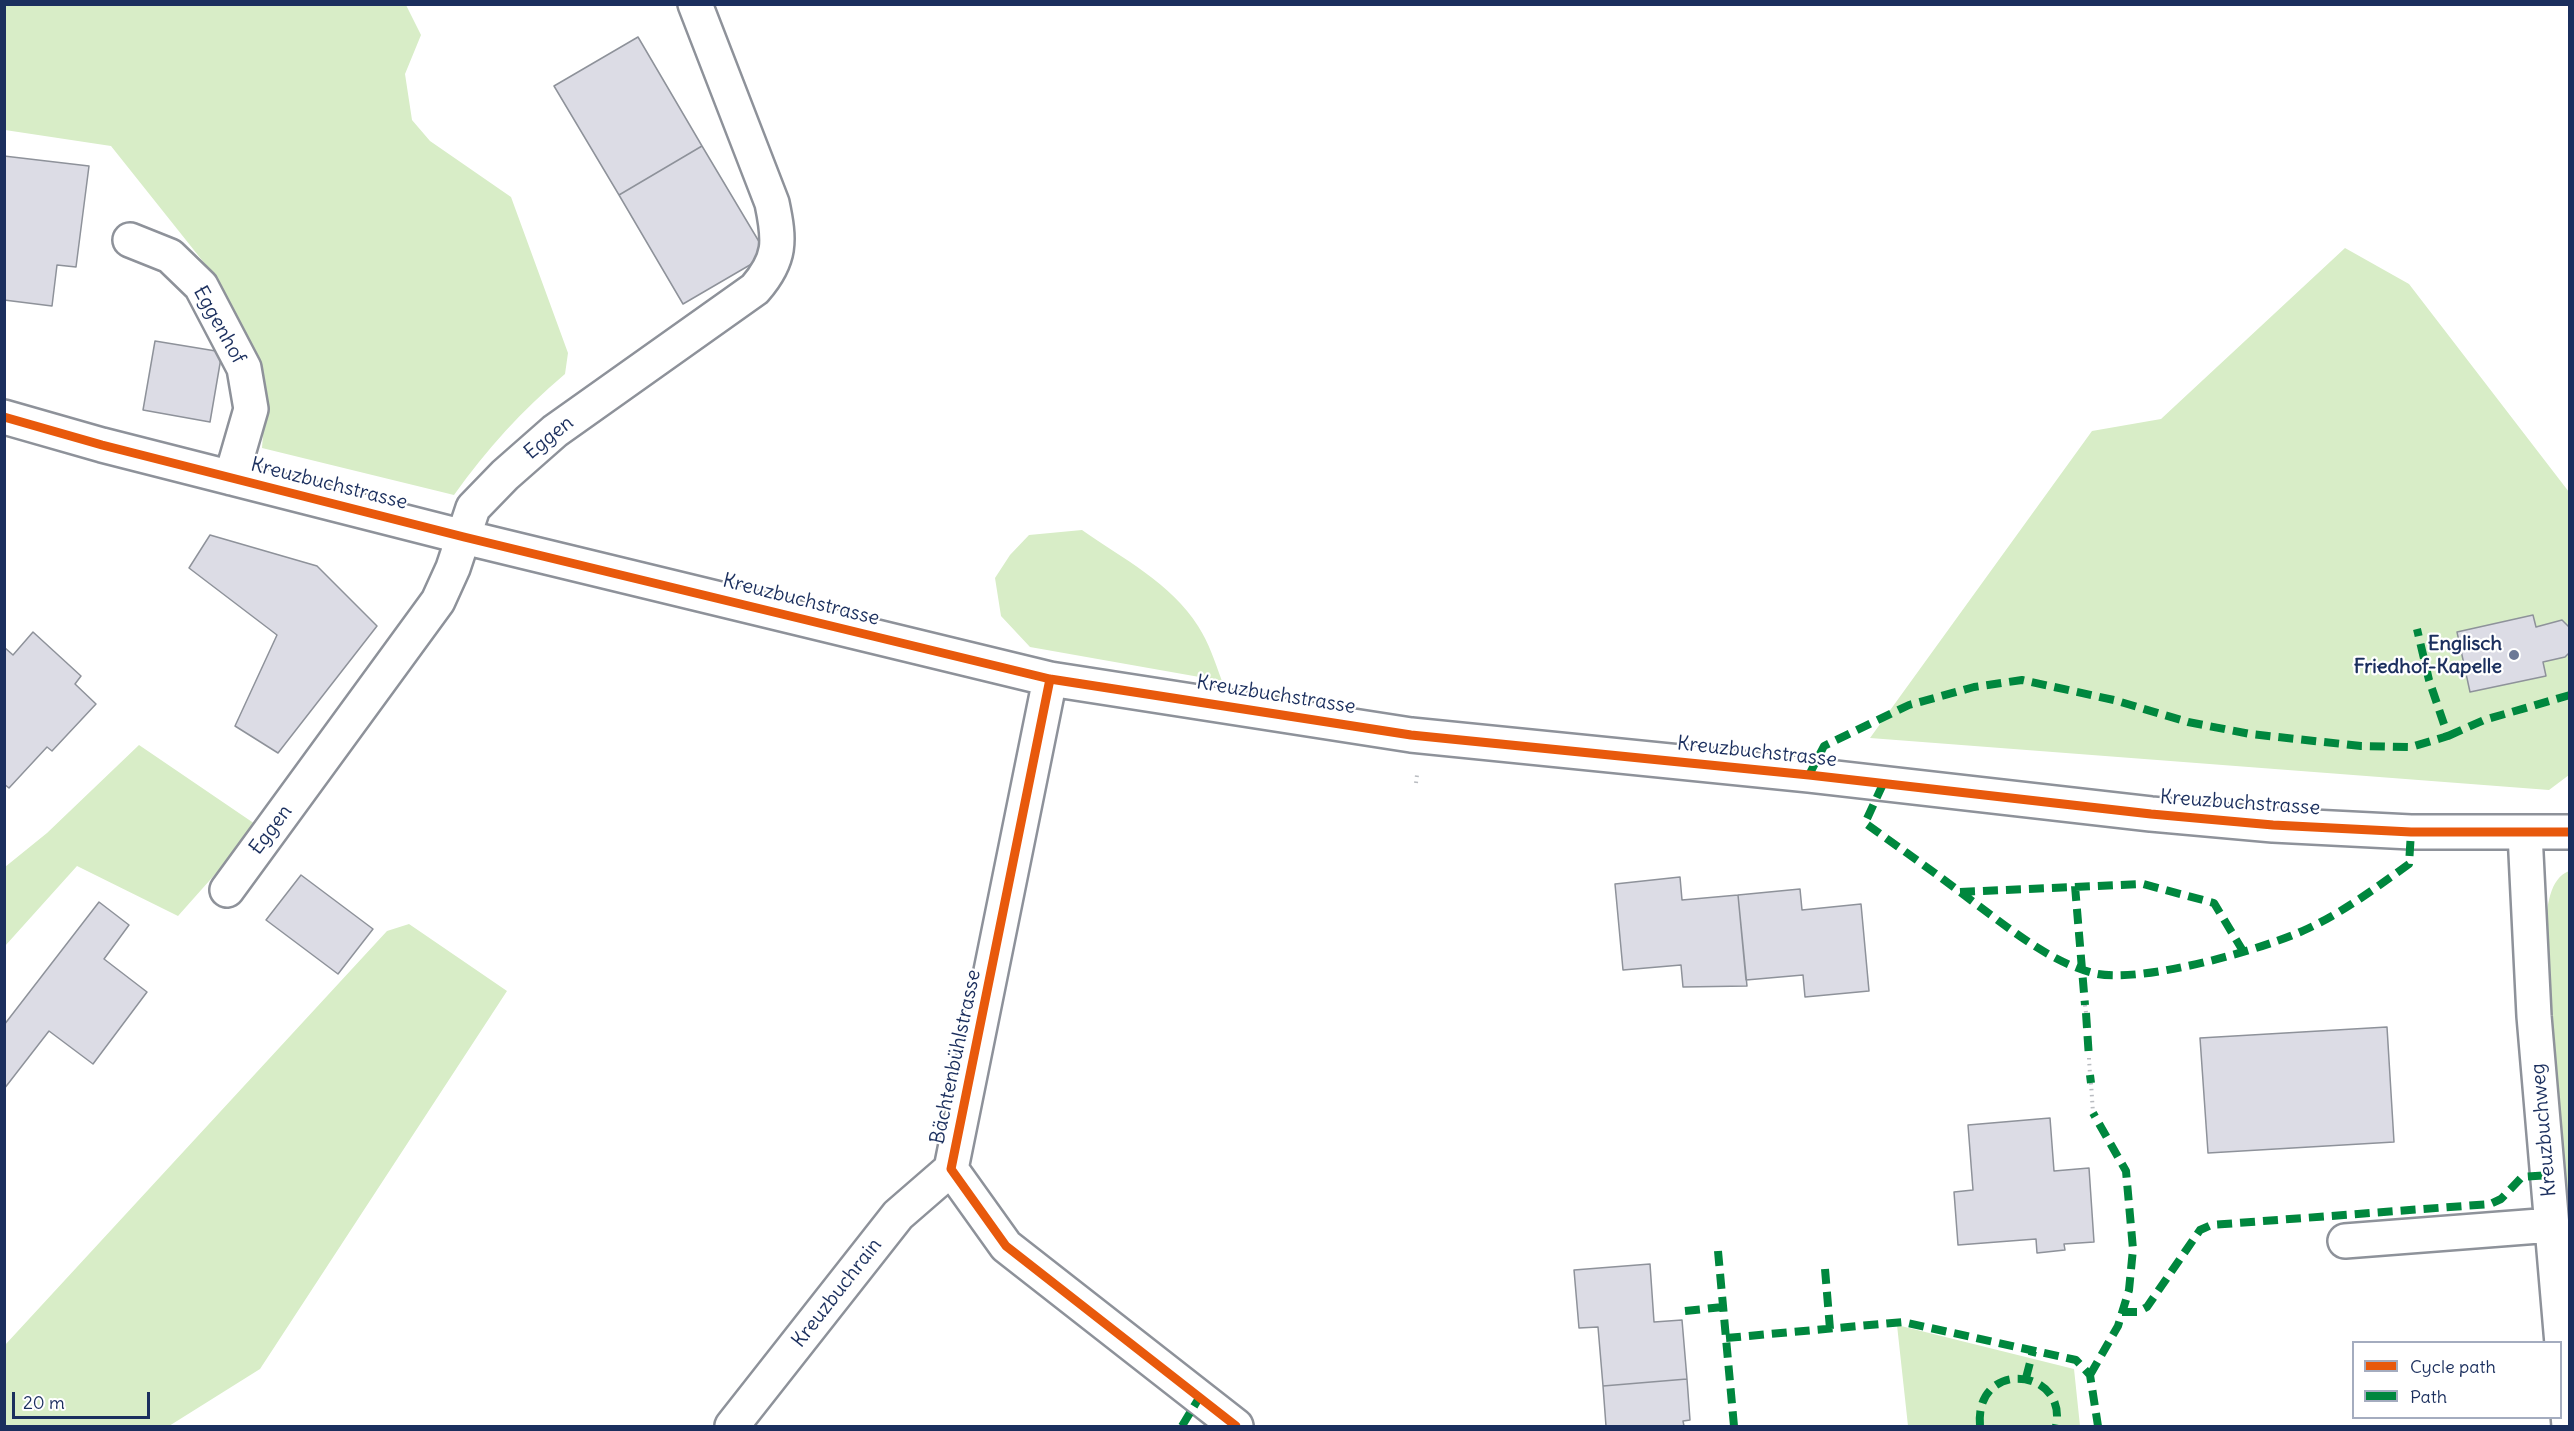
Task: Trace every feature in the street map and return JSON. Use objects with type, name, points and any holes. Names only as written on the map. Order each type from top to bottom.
[{"type":"street","name":"Eggen","points":[[226,890],[438,601],[473,508],[513,467],[555,430],[755,289],[767,274],[777,252],[778,231],[772,204],[695,4]]},
{"type":"street","name":"Eggenhof","points":[[130,240],[170,256],[201,286],[244,368],[251,409],[231,478]]},
{"type":"street","name":"Kreuzbuchstrasse","points":[[4,417],[464,537],[1050,679],[1412,735],[1809,775],[2139,813],[2273,825],[2411,832],[2570,832]]},
{"type":"street","name":"Bächtenbühlstrasse","points":[[1050,679],[951,1169],[1006,1246],[1236,1426]]},
{"type":"street","name":"Kreuzbuchweg","points":[[2525,833],[2534,1016],[2562,1341]]},
{"type":"street","name":"Kreuzbuchrain","points":[[732,1426],[898,1215],[951,1169]]},
{"type":"street","points":[[2345,1241],[2552,1225]]},
{"type":"street","name":"Kreuzbuchweg","points":[[2562,1343],[2569,1426]]},
{"type":"path","points":[[2085,1005],[2086,1013]]},
{"type":"path","points":[[2089,1058],[2090,1075]]},
{"type":"path","points":[[2091,1083],[2093,1113]]},
{"type":"green space","points":[[5,5],[406,5],[421,35],[405,74],[412,120],[430,141],[511,197],[568,353],[565,374],[506,431],[454,495],[262,448],[266,394],[255,357],[209,269],[111,146],[5,130]]},
{"type":"green space","points":[[2345,248],[2409,284],[2569,492],[2569,775],[2549,790],[1870,738],[2092,431],[2161,419]]},
{"type":"green space","points":[[1082,530],[1145,573],[1175,597],[1202,632],[1222,681],[1030,647],[1001,616],[995,578],[1010,555],[1029,535]]},
{"type":"green space","points":[[139,745],[258,826],[178,916],[77,866],[5,946],[5,867],[47,833]]},
{"type":"green space","points":[[2569,871],[2569,1242],[2545,925],[2553,887],[2562,875]]},
{"type":"green space","points":[[409,924],[507,991],[260,1369],[169,1426],[5,1426],[5,1345],[387,931]]},
{"type":"green space","points":[[1897,1325],[2074,1369],[2080,1426],[1908,1426]]},
{"type":"building","points":[[638,37],[702,146],[619,195],[554,86]]},
{"type":"building","points":[[702,146],[767,255],[683,304],[619,195]]},
{"type":"building","points":[[4,156],[89,166],[76,267],[57,265],[52,306],[4,300]]},
{"type":"building","points":[[155,341],[222,352],[210,422],[143,410]]},
{"type":"building","points":[[210,535],[317,566],[377,626],[278,753],[235,726],[277,635],[189,568]]},
{"type":"building","name":"Englisch Friedhof-Kapelle","points":[[2533,615],[2536,627],[2562,620],[2570,628],[2570,652],[2565,657],[2543,662],[2546,676],[2470,692],[2457,632]]},
{"type":"building","points":[[33,632],[81,676],[75,684],[96,704],[52,751],[47,747],[9,788],[4,784],[4,647],[13,655]]},
{"type":"building","points":[[301,875],[373,929],[338,974],[266,920]]},
{"type":"building","points":[[1680,877],[1682,900],[1738,895],[1747,986],[1683,987],[1681,965],[1623,970],[1615,884]]},
{"type":"building","points":[[1800,889],[1802,910],[1861,904],[1869,991],[1805,997],[1803,975],[1746,980],[1738,895]]},
{"type":"building","points":[[99,902],[129,925],[104,959],[147,992],[93,1064],[49,1031],[4,1089],[4,1025]]},
{"type":"building","points":[[2387,1027],[2394,1142],[2208,1153],[2200,1038]]},
{"type":"building","points":[[2050,1118],[2054,1171],[2089,1168],[2094,1242],[2064,1244],[2065,1250],[2037,1253],[2036,1239],[1958,1245],[1954,1192],[1973,1190],[1968,1125]]},
{"type":"building","points":[[1650,1264],[1654,1322],[1682,1320],[1687,1379],[1603,1386],[1598,1327],[1579,1328],[1574,1270]]},
{"type":"building","points":[[1687,1379],[1690,1420],[1683,1421],[1684,1426],[1606,1426],[1603,1386]]},
{"type":"marked path","points":[[1809,775],[1824,746],[1909,705],[1974,687],[2022,680],[2114,700],[2188,722],[2250,734],[2361,746],[2411,747],[2448,736],[2429,680],[2417,629]]},
{"type":"marked path","points":[[2448,736],[2484,720],[2570,695]]},
{"type":"marked path","points":[[1883,784],[1865,823],[2045,952],[2076,968],[2113,975],[2170,970],[2202,963],[2263,946],[2309,928],[2348,906],[2409,864],[2411,832]]},
{"type":"marked path","points":[[1960,892],[2143,884],[2214,903],[2243,951]]},
{"type":"marked path","points":[[2075,886],[2085,1005]]},
{"type":"marked path","points":[[2086,1013],[2089,1058]]},
{"type":"marked path","points":[[2090,1075],[2091,1083]]},
{"type":"marked path","points":[[2090,1375],[2118,1326],[2129,1290],[2133,1249],[2126,1171],[2093,1113]]},
{"type":"marked path","points":[[2122,1312],[2138,1312],[2147,1307],[2200,1230],[2211,1225],[2490,1204],[2501,1199],[2522,1177],[2548,1175]]},
{"type":"marked path","points":[[1718,1251],[1734,1426]]},
{"type":"marked path","points":[[1825,1269],[1830,1329]]},
{"type":"marked path","points":[[1685,1311],[1723,1307]]},
{"type":"marked path","points":[[1726,1338],[1903,1322],[2076,1360],[2090,1375],[2098,1426]]},
{"type":"marked path","points":[[2026,1378],[2033,1351]]},
{"type":"marked path","points":[[1980,1426],[1982,1404],[1991,1389],[2005,1381],[2020,1379],[2036,1383],[2048,1392],[2056,1407],[2056,1426]]},
{"type":"marked path","points":[[1182,1426],[1199,1398]]},
{"type":"cycle path","points":[[4,417],[102,445],[464,537],[1050,679],[1411,735],[1809,775],[2151,814],[2273,825],[2411,832],[2570,832]]},
{"type":"cycle path","points":[[1050,679],[951,1169],[1006,1246],[1236,1426]]},
{"type":"place","name":"Englisch Friedhof-Kapelle","points":[[2514,655]]}]
